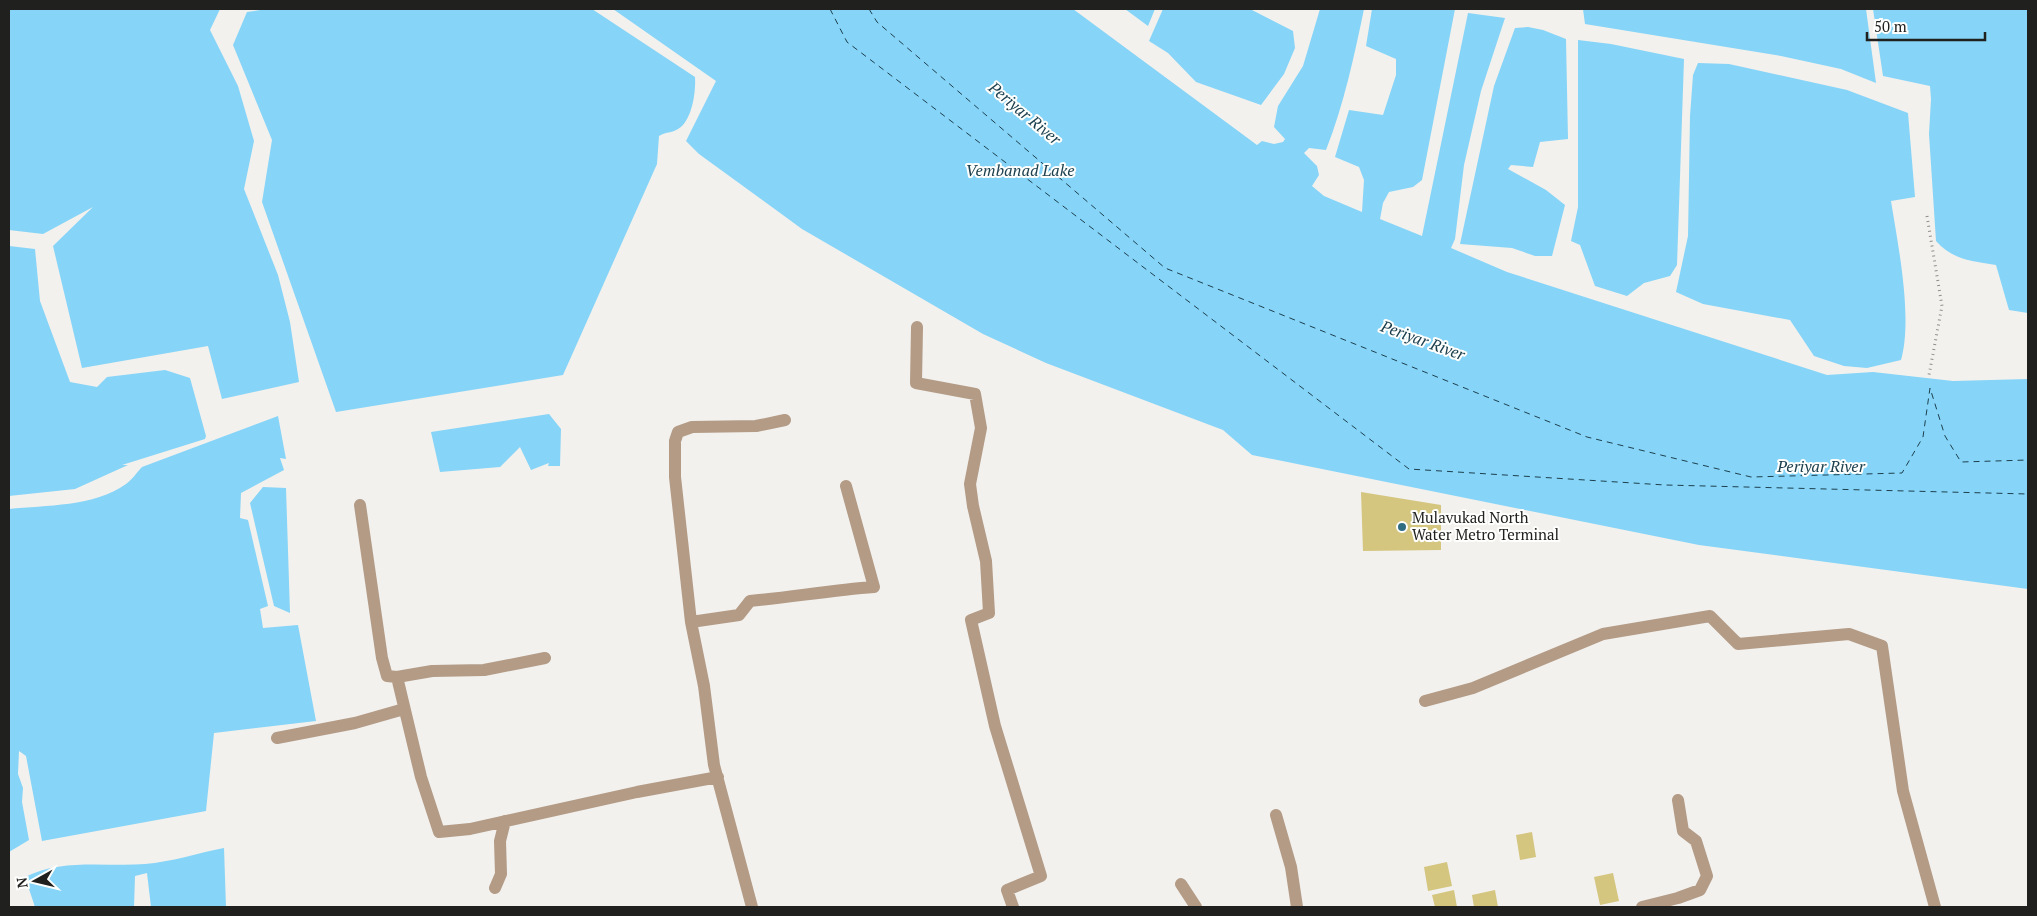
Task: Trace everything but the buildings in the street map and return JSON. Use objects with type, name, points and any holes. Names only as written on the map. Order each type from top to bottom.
[{"type":"street","points":[[917,327],[916,383],[975,394],[981,428],[970,484],[973,506],[986,561],[989,613],[971,620],[996,726],[1041,876],[1008,890],[1013,907]]},
{"type":"street","points":[[752,907],[718,777],[704,686],[691,622],[675,477],[675,441],[678,432],[692,427],[756,426],[785,420]]},
{"type":"street","points":[[691,622],[739,615],[750,601],[809,595],[830,590],[874,587],[846,486]]},
{"type":"street","points":[[360,505],[382,658],[387,676],[397,678],[432,671],[484,670],[544,658]]},
{"type":"street","points":[[1425,701],[1473,688],[1603,634],[1710,616],[1738,644],[1848,634],[1882,646],[1903,791],[1935,907]]},
{"type":"street","points":[[397,678],[421,777],[438,832],[470,829],[637,792],[718,777]]},
{"type":"street","points":[[277,738],[355,723],[404,709]]},
{"type":"street","points":[[1642,907],[1700,890],[1707,876],[1696,841],[1683,831],[1678,800]]},
{"type":"street","points":[[1276,815],[1291,867],[1297,907]]},
{"type":"street","points":[[495,888],[501,874],[500,842],[505,821]]},
{"type":"street","points":[[1181,884],[1196,907]]},
{"type":"path","points":[[1927,216],[1942,306],[1929,375]]},
{"type":"water","points":[[9,9],[220,9],[210,30],[238,86],[254,141],[244,189],[278,275],[290,322],[299,382],[222,399],[208,346],[82,368],[53,246],[93,207],[43,234],[9,230]]},
{"type":"water","points":[[267,9],[592,9],[695,77],[694,98],[687,120],[678,129],[659,136],[657,164],[563,375],[336,412],[262,202],[272,140],[233,45],[247,12]]},
{"type":"water","name":"Vembanad Lake","points":[[613,9],[1073,9],[1257,145],[1262,141],[1274,144],[1283,142],[1285,139],[1274,127],[1278,106],[1303,66],[1320,9],[1364,9],[1343,98],[1326,150],[1309,148],[1304,153],[1317,166],[1319,175],[1312,186],[1324,196],[1362,212],[1364,180],[1359,167],[1335,157],[1349,110],[1383,115],[1396,75],[1396,59],[1366,46],[1372,9],[1455,9],[1422,180],[1413,187],[1389,192],[1383,203],[1380,219],[1422,236],[1468,13],[1505,18],[1481,91],[1464,165],[1455,239],[1451,248],[1507,272],[1827,375],[1873,372],[1953,381],[2028,379],[2028,589],[1699,545],[1252,455],[1223,430],[1046,363],[983,334],[802,229],[699,154],[686,141],[716,81]]},
{"type":"water","points":[[1125,9],[1155,9],[1148,26]]},
{"type":"water","points":[[1163,9],[1250,9],[1293,31],[1295,48],[1284,74],[1261,105],[1196,82],[1168,53],[1149,41]]},
{"type":"water","points":[[1583,9],[1866,9],[1876,83],[1841,69],[1781,56],[1585,24]]},
{"type":"water","points":[[1873,9],[2028,9],[2028,313],[2009,310],[1996,265],[1963,259],[1949,252],[1936,241],[1929,134],[1930,86],[1883,76]]},
{"type":"water","points":[[1528,27],[1543,30],[1566,39],[1568,139],[1540,142],[1533,167],[1511,165],[1508,169],[1546,190],[1565,205],[1552,256],[1535,256],[1512,248],[1460,244],[1494,86],[1515,28]]},
{"type":"water","points":[[1578,40],[1611,44],[1684,59],[1677,265],[1670,276],[1644,283],[1627,296],[1595,286],[1580,245],[1571,241],[1578,207]]},
{"type":"water","points":[[1698,63],[1729,64],[1847,90],[1908,113],[1915,197],[1891,201],[1905,303],[1904,343],[1901,360],[1867,368],[1844,366],[1814,356],[1790,320],[1703,304],[1676,292],[1688,236],[1690,116],[1693,75]]},
{"type":"water","points":[[9,246],[35,249],[40,301],[70,382],[97,387],[107,377],[165,370],[190,378],[206,436],[205,439],[122,465],[128,465],[75,489],[9,496]]},
{"type":"water","points":[[549,414],[561,429],[560,466],[548,466],[549,463],[531,470],[520,447],[500,467],[440,472],[431,432]]},
{"type":"water","points":[[278,416],[286,459],[280,458],[284,470],[241,493],[240,518],[248,520],[268,606],[260,609],[263,628],[298,625],[316,721],[214,733],[206,811],[42,841],[26,756],[19,751],[18,774],[23,788],[22,802],[29,840],[9,852],[9,509],[69,504],[99,497],[113,492],[126,484],[142,467]]},
{"type":"water","points":[[263,487],[286,488],[290,613],[274,606],[250,503]]},
{"type":"water","points":[[224,848],[226,907],[151,907],[147,873],[135,876],[134,907],[35,907],[25,877],[54,867],[84,864],[130,865],[155,863]]},
{"type":"ferry route","points":[[830,9],[847,42],[1409,469],[1665,485],[2028,494]]},
{"type":"ferry route","points":[[869,9],[877,22],[1165,268],[1587,437],[1751,477],[1902,473],[1923,437],[1930,388],[1945,436],[1961,462],[2028,460]]},
{"type":"place","name":"Mulavukad North Water Metro Terminal","points":[[1402,527]]},
{"type":"water label","name":"Periyar River","points":[[1025,113]]},
{"type":"water label","name":"Periyar River","points":[[1423,340]]},
{"type":"water label","name":"Periyar River","points":[[1821,466]]}]
